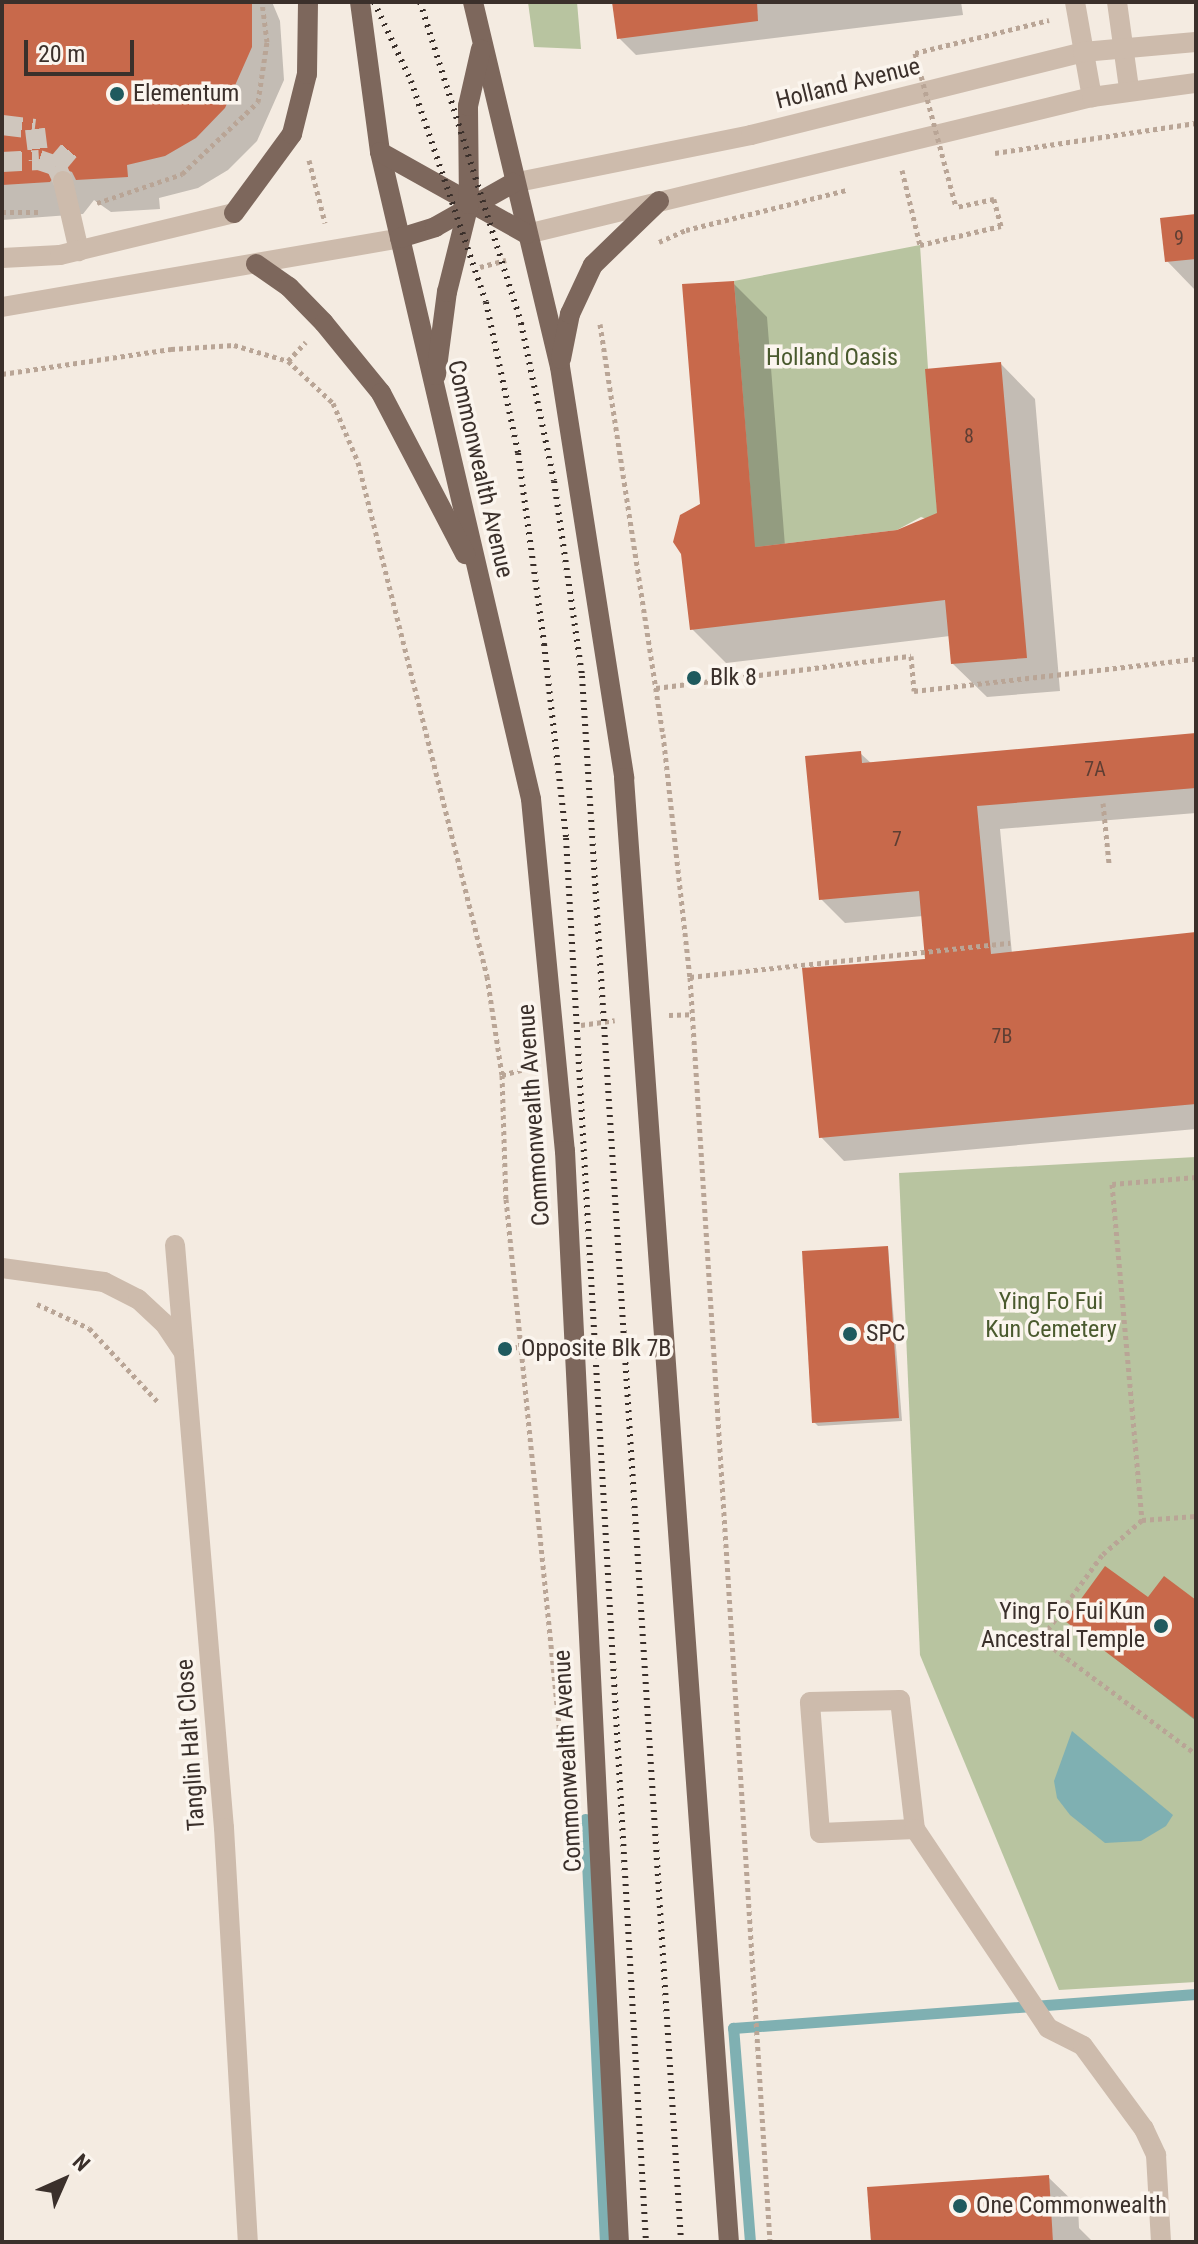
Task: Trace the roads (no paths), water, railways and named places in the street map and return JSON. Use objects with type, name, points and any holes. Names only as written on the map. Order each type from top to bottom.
[{"type":"main road","points":[[234,213],[292,134],[307,74],[308,2]]},
{"type":"main road","name":"Commonwealth Avenue","points":[[360,2],[380,152],[531,799],[557,1060],[619,2242]]},
{"type":"main road","points":[[473,2],[513,183],[560,367],[624,778],[729,2242]]},
{"type":"main road","points":[[434,391],[447,292],[469,204],[468,106],[482,43]]},
{"type":"main road","points":[[380,152],[527,234]]},
{"type":"main road","points":[[400,238],[435,227],[469,204],[513,183]]},
{"type":"main road","points":[[560,367],[570,314],[593,265],[622,231],[659,201]]},
{"type":"main road","points":[[256,264],[289,287],[324,323],[381,393],[479,582]]},
{"type":"street","points":[[1075,2],[1092,97]]},
{"type":"street","points":[[1117,2],[1129,89]]},
{"type":"street","name":"Holland Avenue","points":[[513,183],[751,135],[1083,52],[1196,42]]},
{"type":"street","points":[[527,234],[1092,97],[1129,89],[1196,83]]},
{"type":"street","points":[[63,181],[79,251]]},
{"type":"street","points":[[2,258],[79,251],[234,213]]},
{"type":"street","points":[[2,307],[400,238]]},
{"type":"street","name":"Tanglin Halt Close","points":[[175,1245],[225,1843],[248,2242]]},
{"type":"street","points":[[2,1268],[104,1282],[138,1299],[164,1323],[186,1356]]},
{"type":"street","points":[[915,1829],[820,1833],[810,1702],[900,1700],[915,1829],[1048,2028],[1083,2046],[1152,2141],[1161,2242]]},
{"type":"water","points":[[1072,1731],[1173,1815],[1166,1826],[1141,1841],[1105,1843],[1070,1815],[1057,1798],[1054,1781]]},
{"type":"waterway","points":[[585,1819],[605,2242]]},
{"type":"waterway","points":[[750,2242],[733,2028],[1196,1994]]},
{"type":"tunnel","points":[[2,125],[35,129],[39,160]]},
{"type":"tunnel","points":[[56,166],[73,146]]},
{"type":"tunnel","points":[[2,162],[39,160],[56,166],[63,181]]},
{"type":"railway","points":[[374,2],[411,81],[486,302],[518,453],[544,644],[566,838],[646,2242]]},
{"type":"railway","points":[[420,2],[521,323],[554,481],[582,676],[681,2242]]},
{"type":"place","name":"Elementum","points":[[117,94]]},
{"type":"place","name":"Blk 8","points":[[694,678]]},
{"type":"place","name":"SPC","points":[[850,1334]]},
{"type":"place","name":"Opposite Blk 7B","points":[[505,1349]]},
{"type":"place","name":"Ying Fo Fui Kun Ancestral Temple","points":[[1161,1626]]},
{"type":"place","name":"One Commonwealth","points":[[960,2206]]},
{"type":"park label","name":"Holland Oasis","points":[[832,358]]},
{"type":"park label","name":"Ying Fo Fui Kun Cemetery","points":[[1051,1316]]}]
